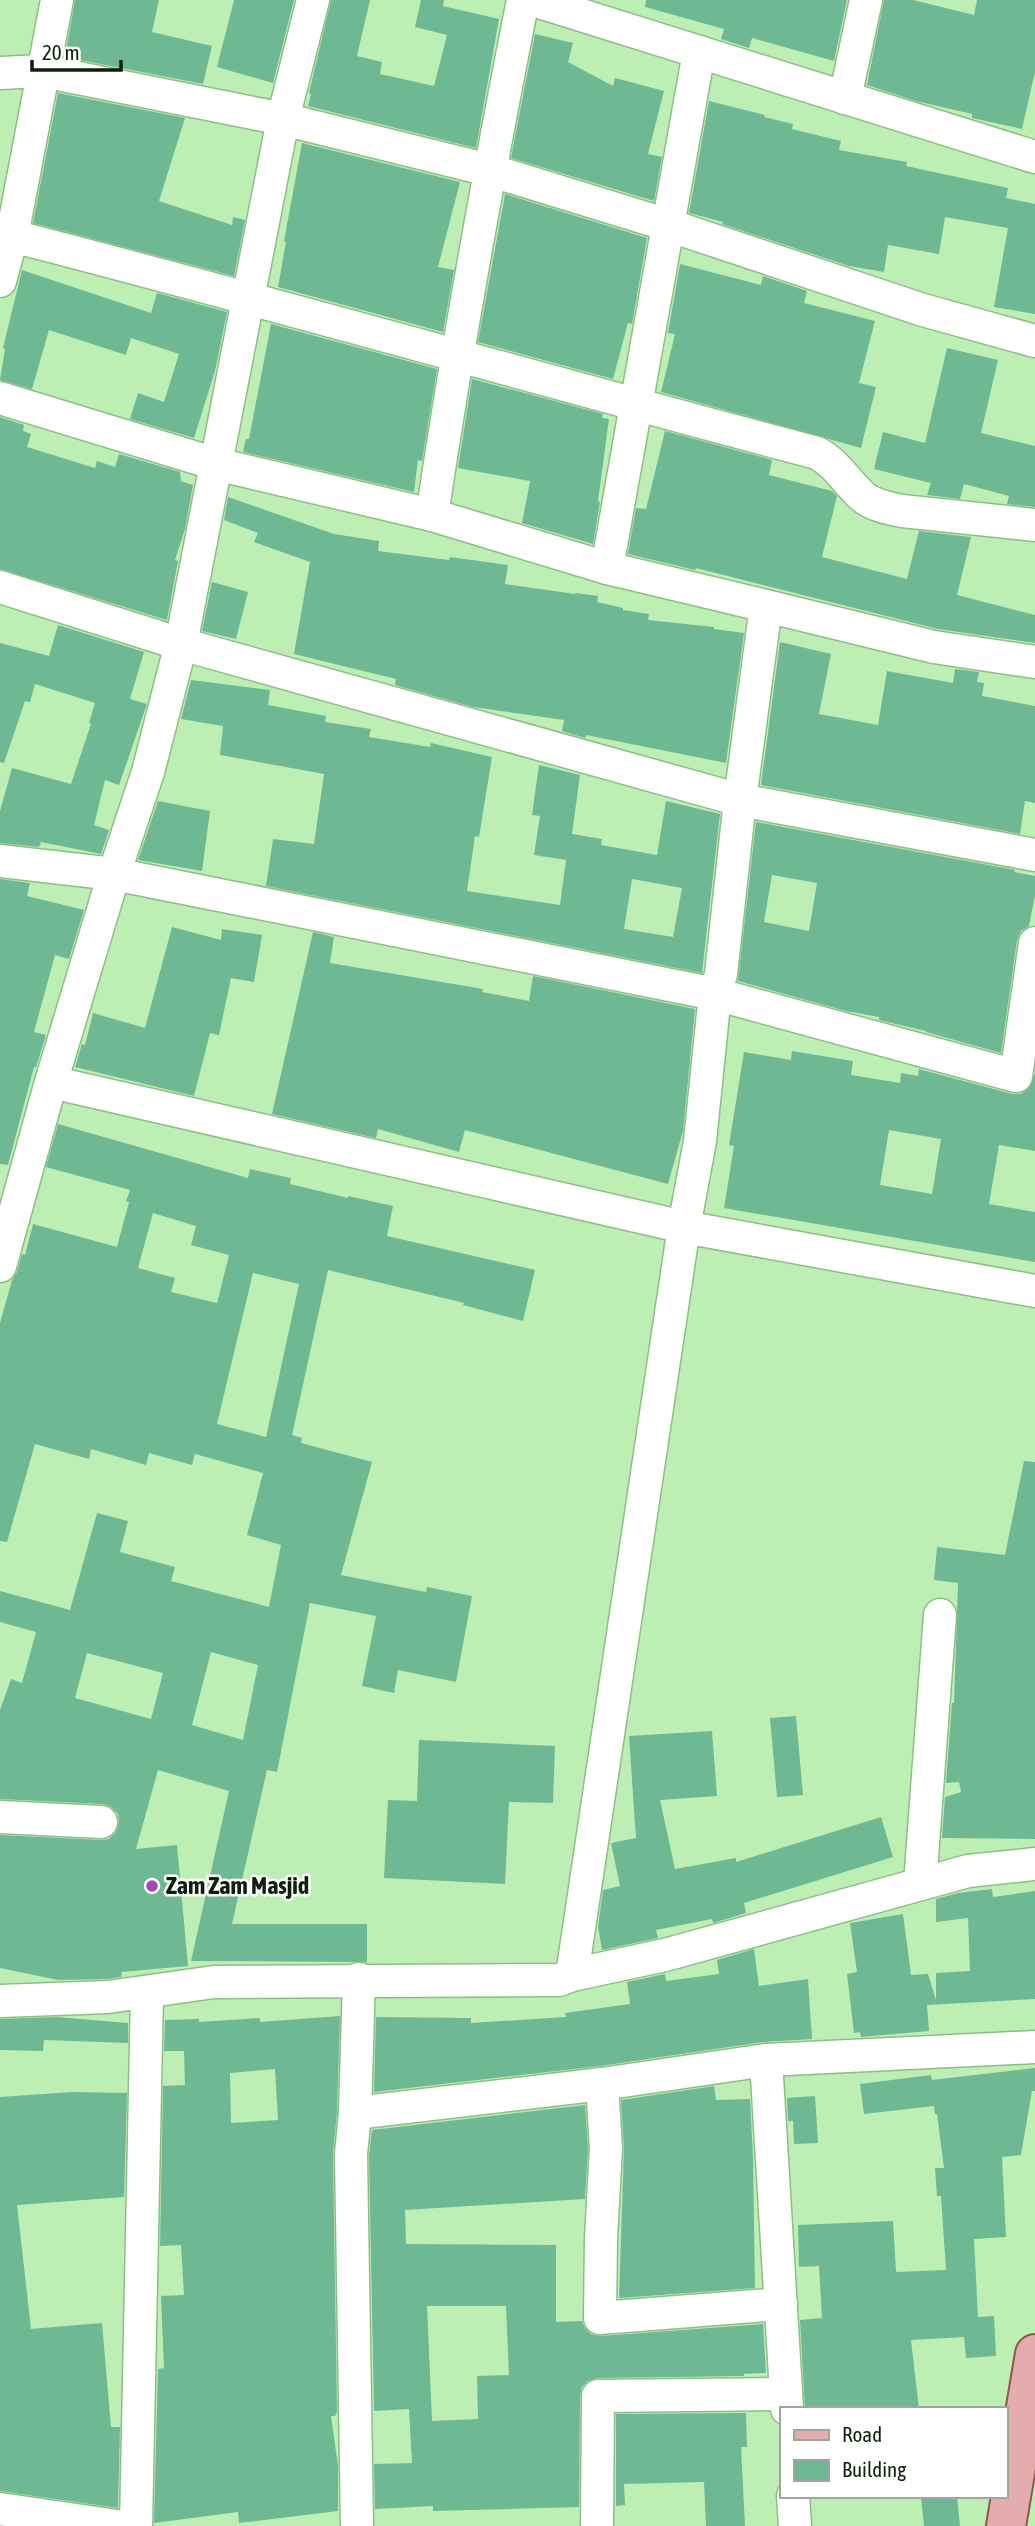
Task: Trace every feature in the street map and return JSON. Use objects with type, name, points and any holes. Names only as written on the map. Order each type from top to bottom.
[{"type":"main road","points":[[1006,2526],[1035,2354]]},
{"type":"street","points":[[0,281],[6,235],[57,0]]},
{"type":"street","points":[[0,1266],[51,1082],[148,772],[181,644],[283,119],[313,0]]},
{"type":"street","points":[[432,515],[489,170],[523,0]]},
{"type":"street","points":[[533,0],[577,7],[699,52],[1034,155]]},
{"type":"street","points":[[845,98],[866,0]]},
{"type":"street","points":[[607,568],[699,52]]},
{"type":"street","points":[[0,73],[43,71],[283,119],[489,170],[668,225],[923,310],[1035,341]]},
{"type":"street","points":[[6,235],[247,296],[456,357],[817,453],[830,460],[862,497],[881,506],[902,511],[1035,525]]},
{"type":"street","points":[[0,398],[216,464],[432,515],[607,568],[934,647],[1035,662]]},
{"type":"street","points":[[0,587],[181,644],[740,800],[1035,855]]},
{"type":"street","points":[[572,1975],[684,1227],[700,1141],[715,994],[721,974],[730,909],[740,800],[766,606]]},
{"type":"street","points":[[0,861],[114,874],[715,994],[1025,1078],[1035,943]]},
{"type":"street","points":[[51,1082],[684,1227],[1035,1291]]},
{"type":"street","points":[[920,1884],[940,1615]]},
{"type":"street","points":[[0,1817],[101,1822]]},
{"type":"street","points":[[0,2001],[108,1997],[214,1982],[359,1979],[559,1980],[665,1955],[968,1871],[1035,1864]]},
{"type":"street","points":[[357,2526],[351,2154],[355,2113],[359,1979]]},
{"type":"street","points":[[136,2526],[147,1992]]},
{"type":"street","points":[[355,2113],[602,2084],[766,2060],[1035,2047]]},
{"type":"street","points":[[597,2526],[598,2396],[786,2401],[766,2060]]},
{"type":"street","points":[[602,2084],[606,2148],[600,2318],[781,2304]]},
{"type":"street","points":[[793,2498],[795,2526]]},
{"type":"street","points":[[0,2509],[117,2526]]},
{"type":"building","points":[[75,0],[159,0],[152,32],[212,46],[203,84],[65,57]]},
{"type":"building","points":[[234,0],[294,0],[273,83],[217,67]]},
{"type":"building","points":[[331,0],[370,0],[357,56],[382,62],[380,74],[434,86],[447,35],[415,27],[421,0],[444,0],[443,6],[499,19],[476,148],[308,106]]},
{"type":"building","points":[[646,0],[847,0],[834,61],[752,38],[749,48],[721,39],[724,29],[645,7]]},
{"type":"building","points":[[884,0],[913,0],[974,15],[977,0],[1035,0],[1035,72],[1022,129],[972,118],[972,114],[916,101],[867,85]]},
{"type":"building","points":[[535,34],[573,43],[568,62],[613,86],[615,78],[664,91],[648,154],[662,157],[654,201],[511,158]]},
{"type":"building","points":[[58,93],[185,118],[159,201],[232,225],[233,217],[245,220],[234,276],[33,223]]},
{"type":"building","points":[[709,101],[765,115],[764,117],[793,124],[792,129],[841,141],[839,150],[907,162],[906,166],[1008,188],[1006,198],[1035,204],[1035,314],[994,307],[1008,228],[945,217],[939,254],[888,245],[884,272],[849,266],[722,224],[723,222],[689,213]]},
{"type":"building","points":[[302,143],[460,182],[438,267],[454,270],[443,332],[278,287]]},
{"type":"building","points":[[505,194],[647,238],[632,324],[628,323],[613,379],[478,342]]},
{"type":"building","points":[[680,264],[761,285],[763,276],[807,291],[804,303],[875,321],[859,383],[876,387],[861,448],[661,392],[675,334],[668,333]]},
{"type":"building","points":[[22,270],[151,313],[157,293],[227,312],[215,371],[194,438],[130,419],[138,393],[164,402],[179,354],[131,338],[126,355],[49,330],[32,389],[0,380],[3,348]]},
{"type":"building","points":[[271,324],[437,369],[422,461],[418,460],[414,492],[243,452],[246,439],[249,439]]},
{"type":"building","points":[[947,348],[998,360],[981,433],[1035,446],[1035,507],[1007,504],[1009,496],[964,484],[960,499],[927,495],[931,483],[874,469],[883,432],[925,443]]},
{"type":"building","points":[[472,379],[603,414],[602,418],[609,419],[593,544],[522,523],[530,481],[458,468]]},
{"type":"building","points":[[0,417],[24,425],[23,431],[31,434],[27,447],[95,468],[97,461],[115,467],[119,454],[180,472],[181,481],[193,485],[185,529],[175,560],[178,561],[167,620],[0,569]]},
{"type":"building","points":[[665,431],[772,460],[769,475],[832,491],[837,496],[822,557],[907,579],[919,531],[971,537],[957,595],[1035,615],[1035,643],[938,629],[696,568],[695,570],[628,554],[636,508],[646,509]]},
{"type":"building","points":[[228,497],[334,534],[379,541],[378,551],[508,565],[505,584],[598,596],[597,602],[649,614],[648,620],[744,633],[726,763],[586,735],[585,738],[562,731],[564,720],[473,707],[395,685],[396,679],[294,654],[310,562],[254,542],[258,533],[224,520]]},
{"type":"building","points":[[212,582],[248,592],[236,639],[202,631]]},
{"type":"building","points":[[58,625],[144,652],[130,699],[147,704],[119,785],[105,780],[94,825],[109,830],[101,854],[41,842],[39,847],[0,843],[0,811],[12,768],[71,784],[91,724],[89,723],[95,703],[35,684],[30,702],[25,701],[4,763],[0,762],[0,643],[49,656]]},
{"type":"building","points":[[780,642],[831,654],[819,714],[878,725],[887,671],[953,683],[955,669],[979,672],[977,682],[984,683],[982,696],[1035,706],[1035,803],[1025,801],[1020,834],[761,785]]},
{"type":"building","points":[[191,680],[270,690],[268,705],[326,716],[325,722],[371,729],[369,737],[430,747],[431,743],[492,757],[479,837],[475,836],[467,891],[560,905],[566,860],[534,855],[540,816],[532,815],[539,765],[580,775],[572,834],[602,839],[601,845],[657,855],[666,801],[720,814],[702,973],[266,886],[273,839],[314,844],[324,774],[220,755],[223,726],[181,719]],"holes":[[[632,879],[682,888],[673,937],[624,929]]]},
{"type":"building","points":[[158,801],[210,811],[202,871],[138,860]]},
{"type":"building","points":[[756,822],[1035,876],[1035,895],[1029,926],[1021,931],[1017,940],[1001,1053],[879,1020],[879,1017],[846,1011],[738,981]],"holes":[[[772,875],[817,883],[809,931],[764,922]]]},
{"type":"building","points":[[0,879],[30,883],[27,896],[84,910],[69,959],[55,955],[34,1032],[46,1035],[34,1067],[8,1165],[0,1164]]},
{"type":"building","points":[[172,927],[221,940],[222,929],[262,935],[254,982],[231,978],[219,1035],[210,1033],[194,1096],[75,1067],[82,1044],[85,1045],[93,1013],[145,1028]]},
{"type":"building","points":[[313,932],[334,937],[330,963],[483,989],[482,992],[529,1001],[533,976],[695,1009],[683,1131],[668,1184],[465,1130],[459,1152],[378,1129],[376,1138],[272,1114]]},
{"type":"building","points":[[792,1051],[853,1061],[851,1075],[900,1083],[901,1073],[918,1076],[919,1069],[1012,1094],[1021,1094],[1029,1088],[1035,1073],[1035,1151],[999,1145],[989,1204],[1035,1212],[1035,1262],[724,1208],[734,1146],[729,1145],[744,1052],[791,1060]],"holes":[[[889,1130],[941,1139],[932,1194],[880,1185]]]},
{"type":"building","points":[[58,1124],[248,1178],[250,1169],[291,1178],[290,1184],[393,1206],[387,1236],[535,1270],[523,1321],[463,1305],[464,1303],[328,1270],[292,1435],[302,1438],[301,1443],[372,1462],[341,1575],[426,1592],[427,1587],[472,1596],[456,1682],[398,1670],[394,1693],[362,1686],[376,1616],[310,1603],[277,1772],[267,1770],[232,1924],[367,1924],[367,1962],[191,1961],[229,1791],[158,1770],[136,1849],[177,1845],[188,1966],[122,1972],[121,1977],[106,1979],[58,1980],[0,1968],[0,1835],[101,1840],[109,1839],[116,1832],[119,1822],[118,1814],[103,1804],[0,1799],[0,1710],[11,1679],[22,1683],[36,1632],[0,1622],[0,1591],[70,1610],[97,1513],[128,1521],[120,1552],[175,1567],[171,1581],[269,1607],[281,1545],[247,1535],[263,1473],[195,1454],[192,1465],[149,1453],[146,1465],[91,1449],[89,1459],[35,1444],[7,1542],[0,1541],[0,1323],[12,1280],[22,1254],[25,1255],[33,1224],[117,1247],[129,1202],[126,1201],[130,1190],[46,1167]],"holes":[[[153,1213],[196,1226],[191,1245],[229,1255],[217,1303],[171,1292],[175,1278],[138,1268]],[[253,1273],[299,1284],[266,1437],[217,1424]],[[211,1652],[258,1665],[243,1740],[192,1725]],[[87,1653],[163,1673],[151,1719],[75,1698]]]},
{"type":"building","points":[[1024,1461],[1035,1462],[1035,1839],[942,1838],[945,1797],[961,1792],[959,1782],[946,1783],[954,1703],[958,1583],[934,1580],[937,1547],[1005,1555]]},
{"type":"building","points":[[796,1716],[803,1795],[777,1797],[770,1718]]},
{"type":"building","points":[[712,1731],[717,1796],[660,1800],[675,1869],[736,1858],[736,1862],[881,1817],[893,1857],[744,1903],[746,1913],[713,1923],[712,1919],[656,1930],[658,1938],[602,1950],[598,1927],[603,1890],[620,1886],[611,1843],[636,1838],[629,1736]]},
{"type":"building","points":[[419,1740],[555,1746],[553,1803],[509,1802],[505,1884],[384,1878],[388,1800],[417,1801]]},
{"type":"building","points":[[992,1889],[993,1897],[1035,1891],[1035,1999],[927,2005],[929,2031],[861,2037],[860,2032],[854,2033],[847,1974],[857,1972],[850,1923],[903,1914],[911,1975],[928,1974],[936,2000],[936,1973],[970,1971],[968,1918],[936,1922],[936,1899]]},
{"type":"building","points":[[754,1949],[759,1986],[808,1979],[812,2039],[763,2042],[600,2066],[374,2092],[376,2017],[471,2018],[471,2023],[566,2017],[565,2013],[630,2004],[627,1982],[665,1974],[666,1981],[719,1974],[717,1960]]},
{"type":"building","points":[[340,2016],[333,2154],[337,2412],[335,2416],[331,2416],[338,2466],[338,2511],[239,2523],[238,2512],[154,2523],[158,2369],[164,2368],[161,2296],[184,2295],[181,2245],[160,2246],[163,2086],[185,2085],[184,2051],[164,2051],[165,2020],[199,2019],[199,2022],[260,2018],[260,2022]],"holes":[[[275,2069],[278,2120],[231,2123],[230,2073]]]},
{"type":"building","points":[[57,2017],[128,2023],[128,2043],[44,2040],[43,2051],[0,2050],[0,2019]]},
{"type":"building","points":[[1035,2068],[1035,2091],[1032,2091],[1021,2155],[1002,2157],[1006,2237],[974,2239],[978,2317],[994,2316],[996,2356],[966,2358],[964,2337],[911,2340],[919,2407],[805,2407],[800,2320],[822,2318],[819,2266],[799,2267],[798,2225],[893,2221],[896,2272],[946,2270],[941,2196],[937,2196],[935,2168],[944,2168],[934,2106],[864,2114],[860,2084],[931,2075],[932,2080]]},
{"type":"building","points":[[714,2086],[716,2100],[750,2099],[755,2288],[619,2298],[624,2149],[621,2100]]},
{"type":"building","points":[[72,2092],[127,2093],[124,2197],[17,2205],[31,2329],[102,2323],[111,2427],[120,2427],[118,2508],[0,2491],[0,2097]]},
{"type":"building","points":[[815,2096],[818,2143],[794,2144],[793,2121],[788,2121],[787,2098]]},
{"type":"building","points":[[585,2105],[588,2148],[585,2199],[405,2210],[406,2244],[556,2245],[556,2322],[582,2321],[591,2334],[601,2336],[763,2324],[766,2373],[744,2376],[598,2378],[588,2381],[582,2387],[580,2396],[579,2507],[433,2511],[433,2506],[375,2509],[374,2464],[412,2463],[409,2409],[374,2411],[369,2155],[372,2130]],"holes":[[[427,2306],[506,2306],[509,2375],[477,2376],[478,2419],[432,2421]]]},
{"type":"building","points":[[746,2413],[747,2447],[741,2447],[745,2526],[706,2526],[704,2482],[624,2484],[625,2505],[616,2506],[616,2414]]},
{"type":"building","points":[[921,2498],[957,2498],[960,2526],[924,2526]]},
{"type":"place","name":"Zam Zam Masjid","points":[[152,1886]]}]
